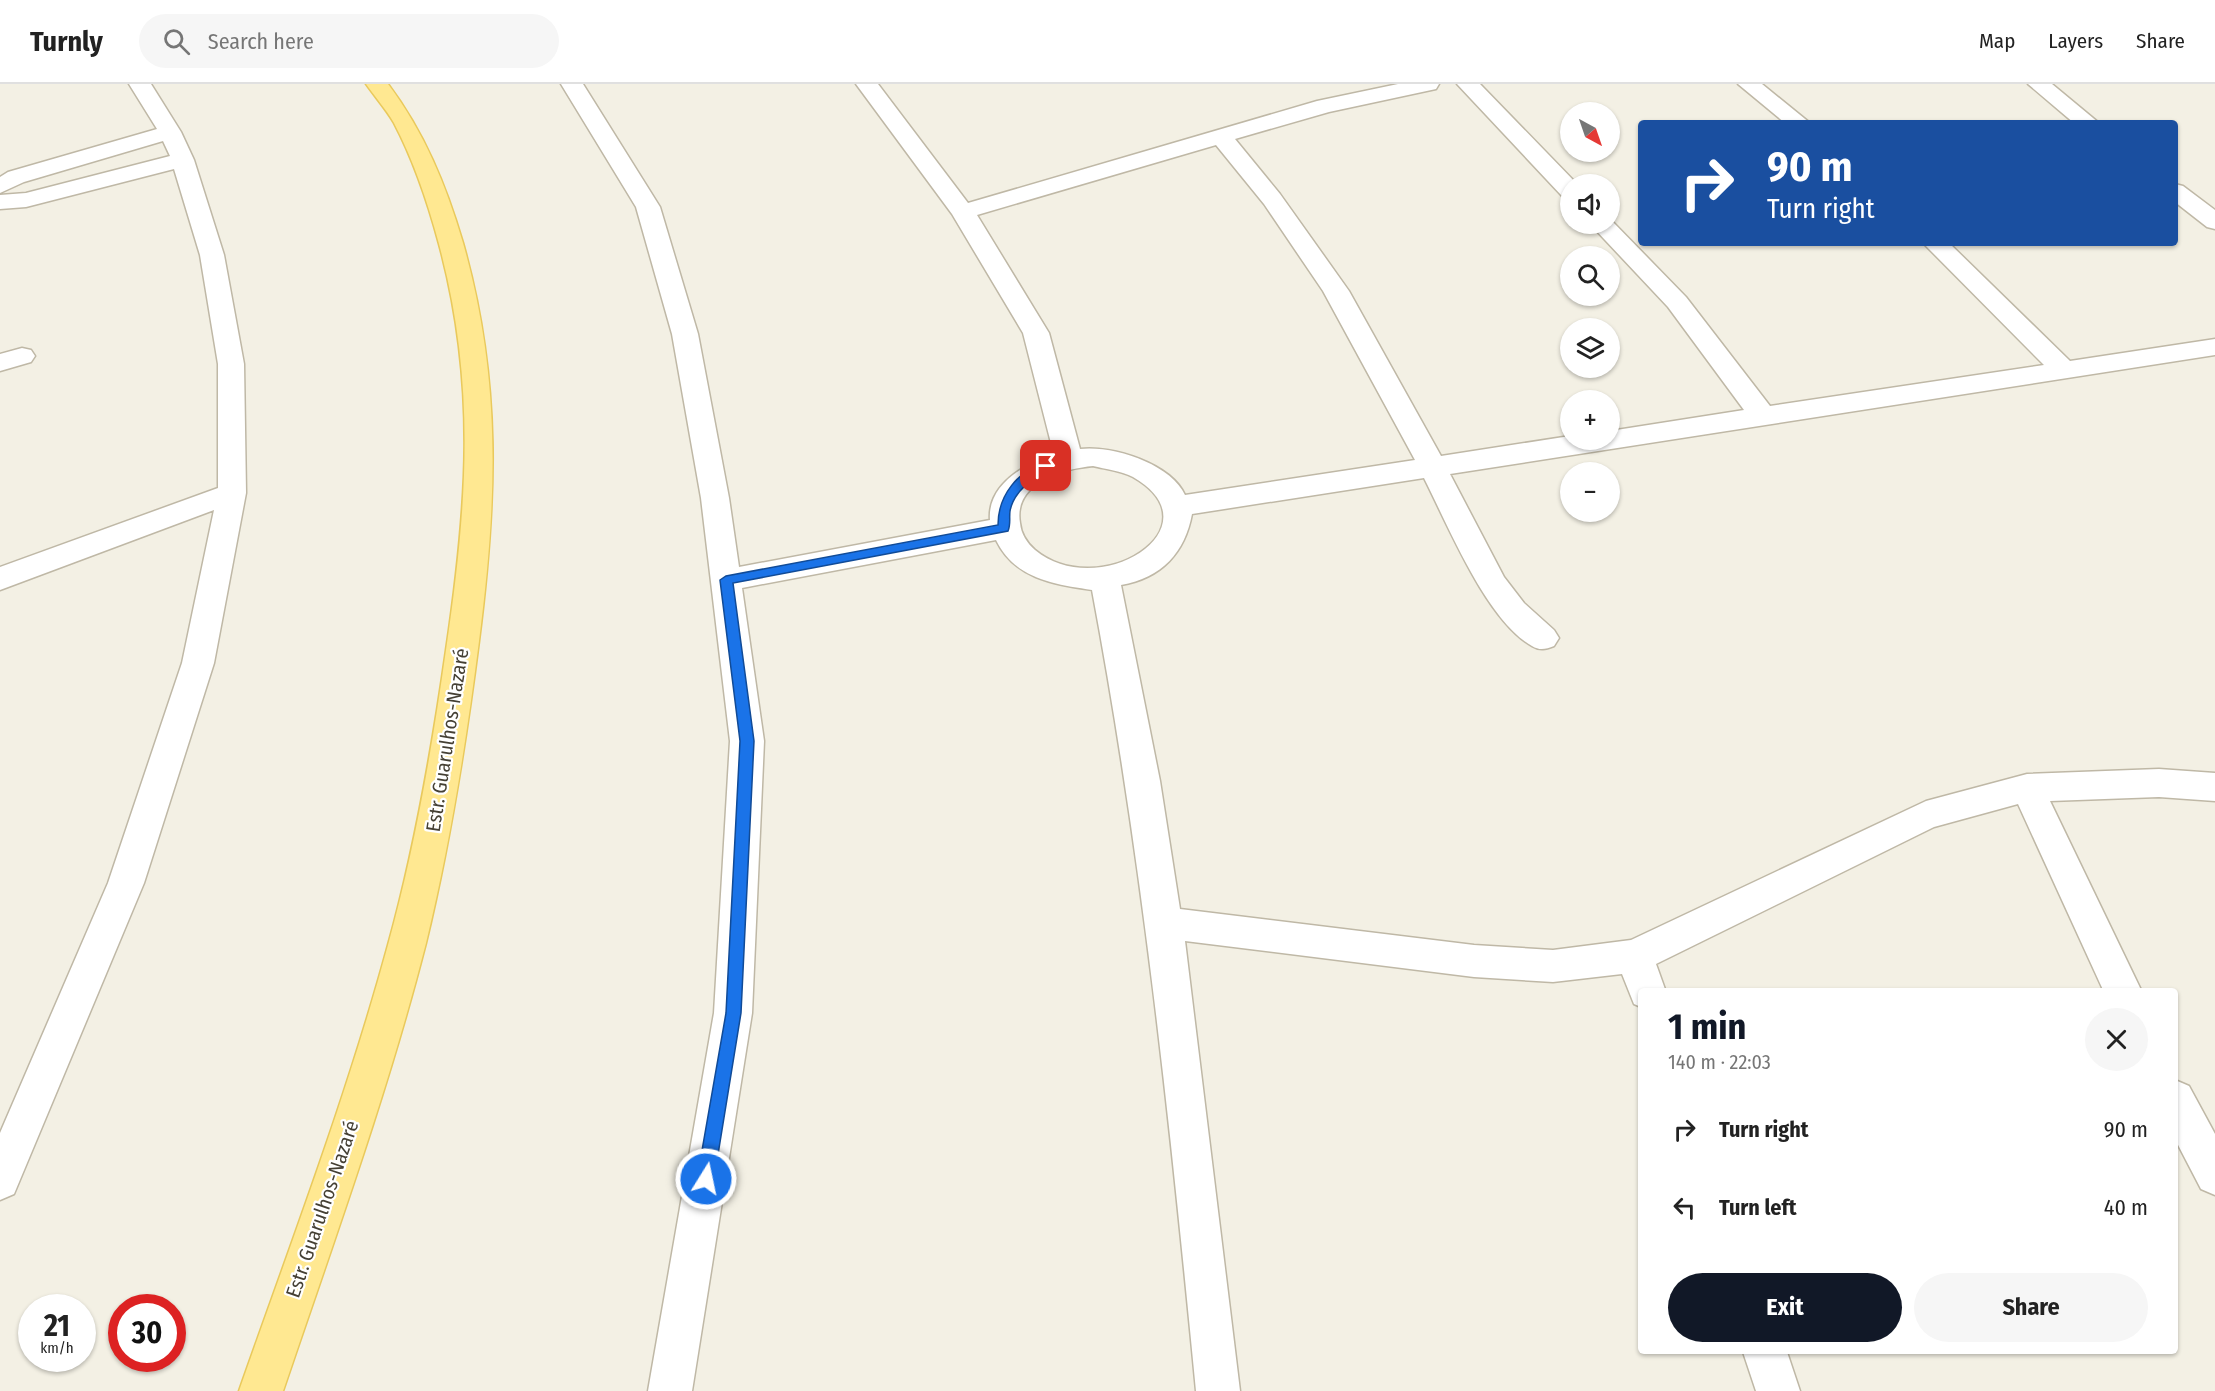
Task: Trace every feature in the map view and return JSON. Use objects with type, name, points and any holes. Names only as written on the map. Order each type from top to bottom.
[{"type":"main road","name":"Estr. Guarulhos-Nazaré","points":[[261,1391],[376,1049],[423,879],[450,739],[477,536],[479,405],[468,322],[450,243],[433,190],[404,122],[377,84]]},
{"type":"street","points":[[0,1180],[126,883],[198,663],[232,493],[231,364],[212,255],[183,160],[170,132],[140,84]]},
{"type":"street","points":[[572,84],[648,207],[685,334],[715,498],[747,741],[734,1013],[670,1391]]},
{"type":"street","points":[[867,84],[963,213],[1036,333],[1069,459]]},
{"type":"street","points":[[963,213],[1325,106],[1428,84]]},
{"type":"street","points":[[1468,84],[1560,181]]},
{"type":"street","points":[[1749,84],[1795,120]]},
{"type":"street","points":[[2039,84],[2084,120]]},
{"type":"street","points":[[0,186],[16,177],[170,132]]},
{"type":"street","points":[[1221,137],[1272,199],[1336,291],[1433,467],[1492,583],[1513,611],[1543,638]]},
{"type":"street","points":[[0,202],[26,200],[183,160]]},
{"type":"street","points":[[2178,193],[2215,222]]},
{"type":"street","points":[[1612,234],[1677,302],[1763,416]]},
{"type":"street","points":[[1938,246],[2064,370]]},
{"type":"street","points":[[1177,506],[2215,347]]},
{"type":"street","points":[[1093,457],[1138,466],[1156,477],[1170,491],[1177,506],[1179,525],[1171,544],[1154,560],[1132,572],[1104,579],[1077,579],[1050,573],[1035,565],[1012,546],[1004,528],[1004,510],[1012,493],[1026,478],[1046,466],[1069,459],[1093,457]]},
{"type":"street","points":[[0,579],[232,493]]},
{"type":"street","points":[[726,580],[1004,528]]},
{"type":"street","points":[[1104,579],[1127,684],[1180,1035],[1218,1391]]},
{"type":"street","points":[[1163,923],[1474,961],[1553,966],[1635,956],[1926,815],[2027,788],[2159,783],[2215,787]]},
{"type":"street","points":[[2027,788],[2121,988]]},
{"type":"street","points":[[1635,956],[1646,988]]},
{"type":"street","points":[[2178,1106],[2215,1175]]},
{"type":"street","points":[[1766,1354],[1778,1391]]},
{"type":"route","points":[[706,1179],[734,1013],[747,741],[726,580],[1004,528],[1004,510],[1012,493],[1026,478],[1046,466]]}]
